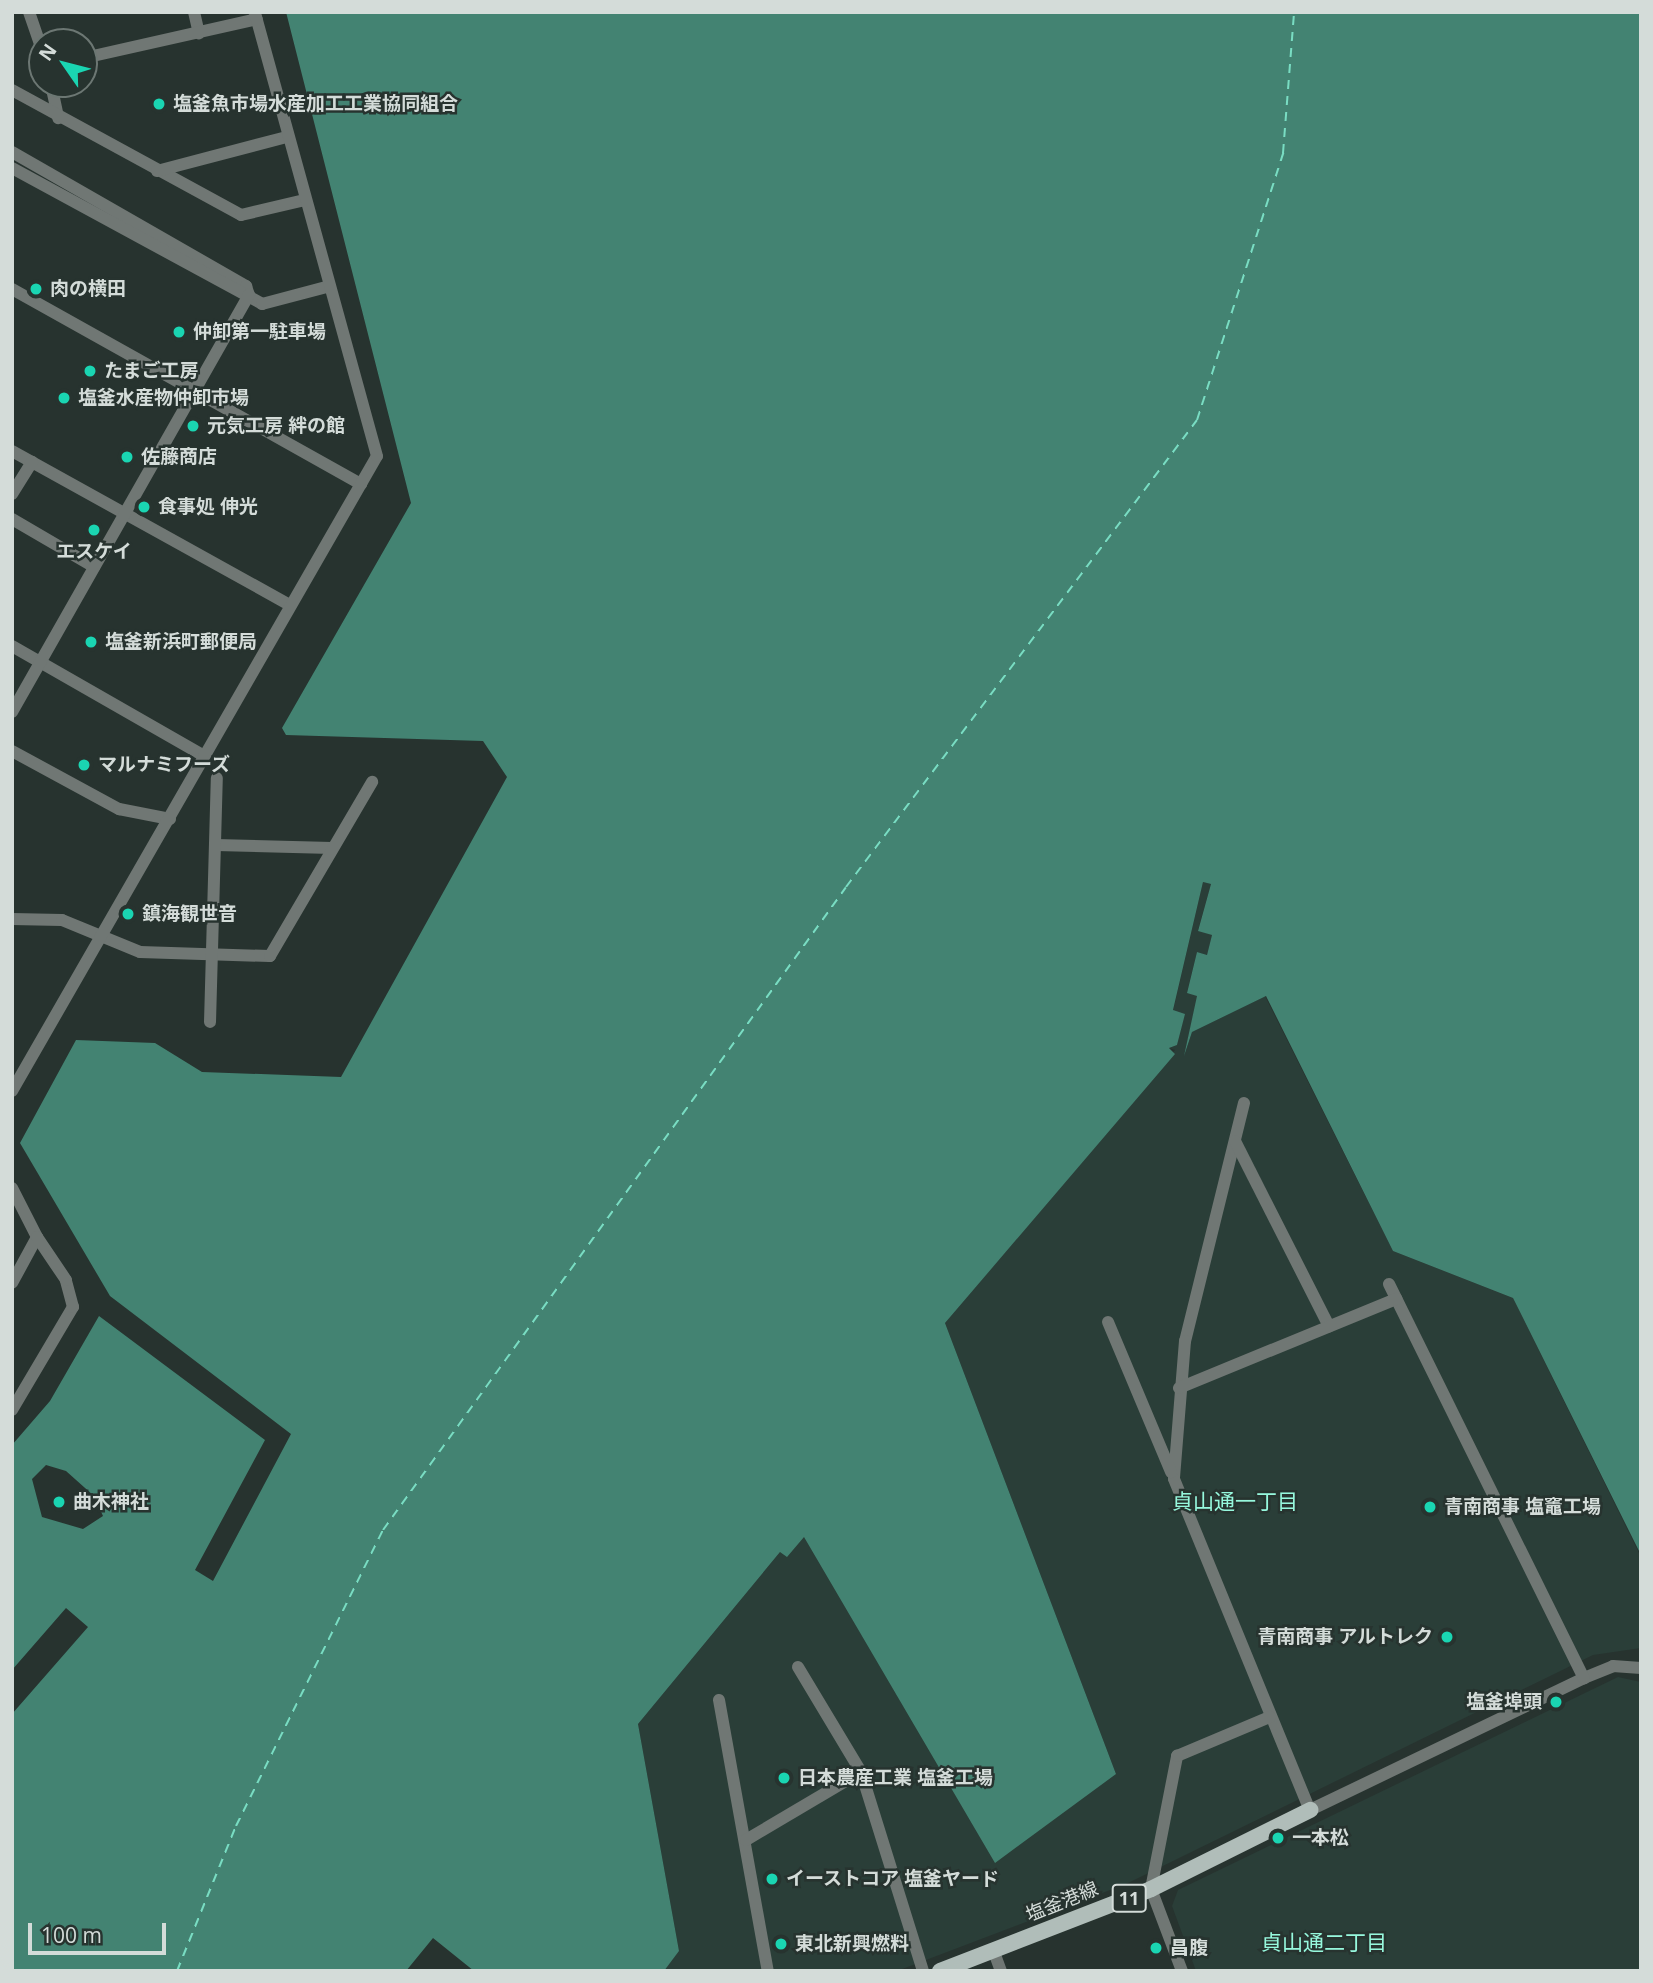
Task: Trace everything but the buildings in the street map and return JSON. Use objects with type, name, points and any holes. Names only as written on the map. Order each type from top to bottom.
[{"type":"main road","name":"塩釜港線","points":[[940,1971],[1151,1889],[1310,1810]]},
{"type":"street","points":[[194,12],[200,33]]},
{"type":"street","points":[[12,1091],[103,937],[377,456],[287,137],[256,15],[200,33],[98,55]]},
{"type":"street","points":[[12,90],[58,118],[241,215],[305,200]]},
{"type":"street","points":[[54,98],[58,118]]},
{"type":"street","points":[[158,171],[287,137]]},
{"type":"street","points":[[12,152],[246,286],[249,295],[12,712]]},
{"type":"street","points":[[12,168],[219,285],[249,295],[262,304],[330,286]]},
{"type":"street","points":[[12,289],[193,393],[361,484]]},
{"type":"street","points":[[12,451],[290,605]]},
{"type":"street","points":[[12,494],[32,462]]},
{"type":"street","points":[[12,520],[94,567]]},
{"type":"street","points":[[12,646],[204,756]]},
{"type":"street","points":[[12,751],[119,809],[170,818]]},
{"type":"street","points":[[210,1022],[217,778]]},
{"type":"street","points":[[12,919],[62,919],[140,952],[270,956],[372,782]]},
{"type":"street","points":[[216,845],[332,848]]},
{"type":"street","points":[[1174,1479],[1179,1388],[1244,1103]]},
{"type":"street","points":[[1235,1140],[1329,1326]]},
{"type":"street","points":[[12,1188],[37,1237],[66,1280],[73,1307],[12,1410]]},
{"type":"street","points":[[12,1283],[37,1237]]},
{"type":"street","points":[[1389,1284],[1584,1678]]},
{"type":"street","points":[[1179,1388],[1396,1299]]},
{"type":"street","points":[[1108,1322],[1310,1810],[1613,1665],[1641,1668]]},
{"type":"street","points":[[798,1667],[861,1772],[923,1971]]},
{"type":"street","points":[[719,1700],[768,1971]]},
{"type":"street","points":[[1182,1971],[1151,1889],[1177,1756],[1270,1717]]},
{"type":"street","points":[[746,1840],[861,1772]]},
{"type":"street","points":[[994,1952],[1001,1971]]},
{"type":"shaded area","points":[[286,12],[1641,12],[1641,1555],[1513,1298],[1393,1251],[1266,996],[1192,1032],[1184,1056],[1197,996],[1187,993],[1197,952],[1207,955],[1212,935],[1198,931],[1211,884],[1203,882],[1173,1010],[1185,1014],[1177,1045],[1169,1048],[1175,1054],[945,1323],[1116,1774],[995,1863],[804,1537],[787,1557],[780,1552],[638,1724],[679,1951],[664,1971],[474,1971],[433,1938],[406,1971],[12,1971],[12,1714],[88,1627],[66,1608],[12,1670],[12,1445],[50,1401],[99,1316],[265,1440],[195,1570],[213,1581],[291,1434],[110,1296],[20,1143],[76,1040],[155,1043],[202,1072],[341,1077],[507,777],[483,741],[286,735],[282,728],[411,503]],"holes":[[[46,1465],[66,1471],[94,1496],[103,1516],[83,1529],[42,1517],[32,1479]]]},
{"type":"shaded area","points":[[1203,882],[1211,884],[1198,930],[1212,935],[1207,955],[1197,952],[1187,992],[1198,995],[1184,1056],[1192,1032],[1265,996],[1393,1251],[1513,1298],[1641,1557],[1641,1648],[1593,1655],[1126,1884],[897,1971],[664,1971],[679,1951],[638,1724],[780,1552],[804,1536],[1116,1774],[945,1323],[1175,1050],[1169,1048],[1177,1045],[1184,1014],[1173,1011]]},
{"type":"shaded area","points":[[1618,1677],[1641,1682],[1641,1971],[1196,1971],[1172,1906],[1178,1890]]},
{"type":"ferry route","points":[[177,1971],[236,1826],[383,1530],[846,887],[1197,420],[1283,153],[1294,12]]},
{"type":"place","name":"塩釜魚市場水産加工工業協同組合","points":[[159,104]]},
{"type":"place","name":"肉の横田","points":[[36,289]]},
{"type":"place","name":"仲卸第一駐車場","points":[[179,332]]},
{"type":"place","name":"たまご工房","points":[[90,371]]},
{"type":"place","name":"塩釜水産物仲卸市場","points":[[64,398]]},
{"type":"place","name":"元気工房 絆の館","points":[[193,426]]},
{"type":"place","name":"佐藤商店","points":[[127,457]]},
{"type":"place","name":"食事処 伸光","points":[[144,507]]},
{"type":"place","name":"エスケイ","points":[[94,530]]},
{"type":"place","name":"塩釜新浜町郵便局","points":[[91,642]]},
{"type":"place","name":"マルナミフーズ","points":[[84,765]]},
{"type":"place","name":"鎮海観世音","points":[[128,914]]},
{"type":"place","name":"曲木神社","points":[[59,1502]]},
{"type":"place","name":"青南商事 塩竈工場","points":[[1430,1507]]},
{"type":"place","name":"青南商事 アルトレク","points":[[1447,1637]]},
{"type":"place","name":"塩釜埠頭","points":[[1556,1702]]},
{"type":"place","name":"日本農産工業 塩釜工場","points":[[784,1778]]},
{"type":"place","name":"一本松","points":[[1278,1838]]},
{"type":"place","name":"イーストコア 塩釜ヤード","points":[[772,1879]]},
{"type":"place","name":"東北新興燃料","points":[[781,1944]]},
{"type":"place","name":"昌腹","points":[[1156,1948]]},
{"type":"district","name":"貞山通一丁目","points":[[1235,1501]]},
{"type":"district","name":"貞山通二丁目","points":[[1324,1942]]}]
